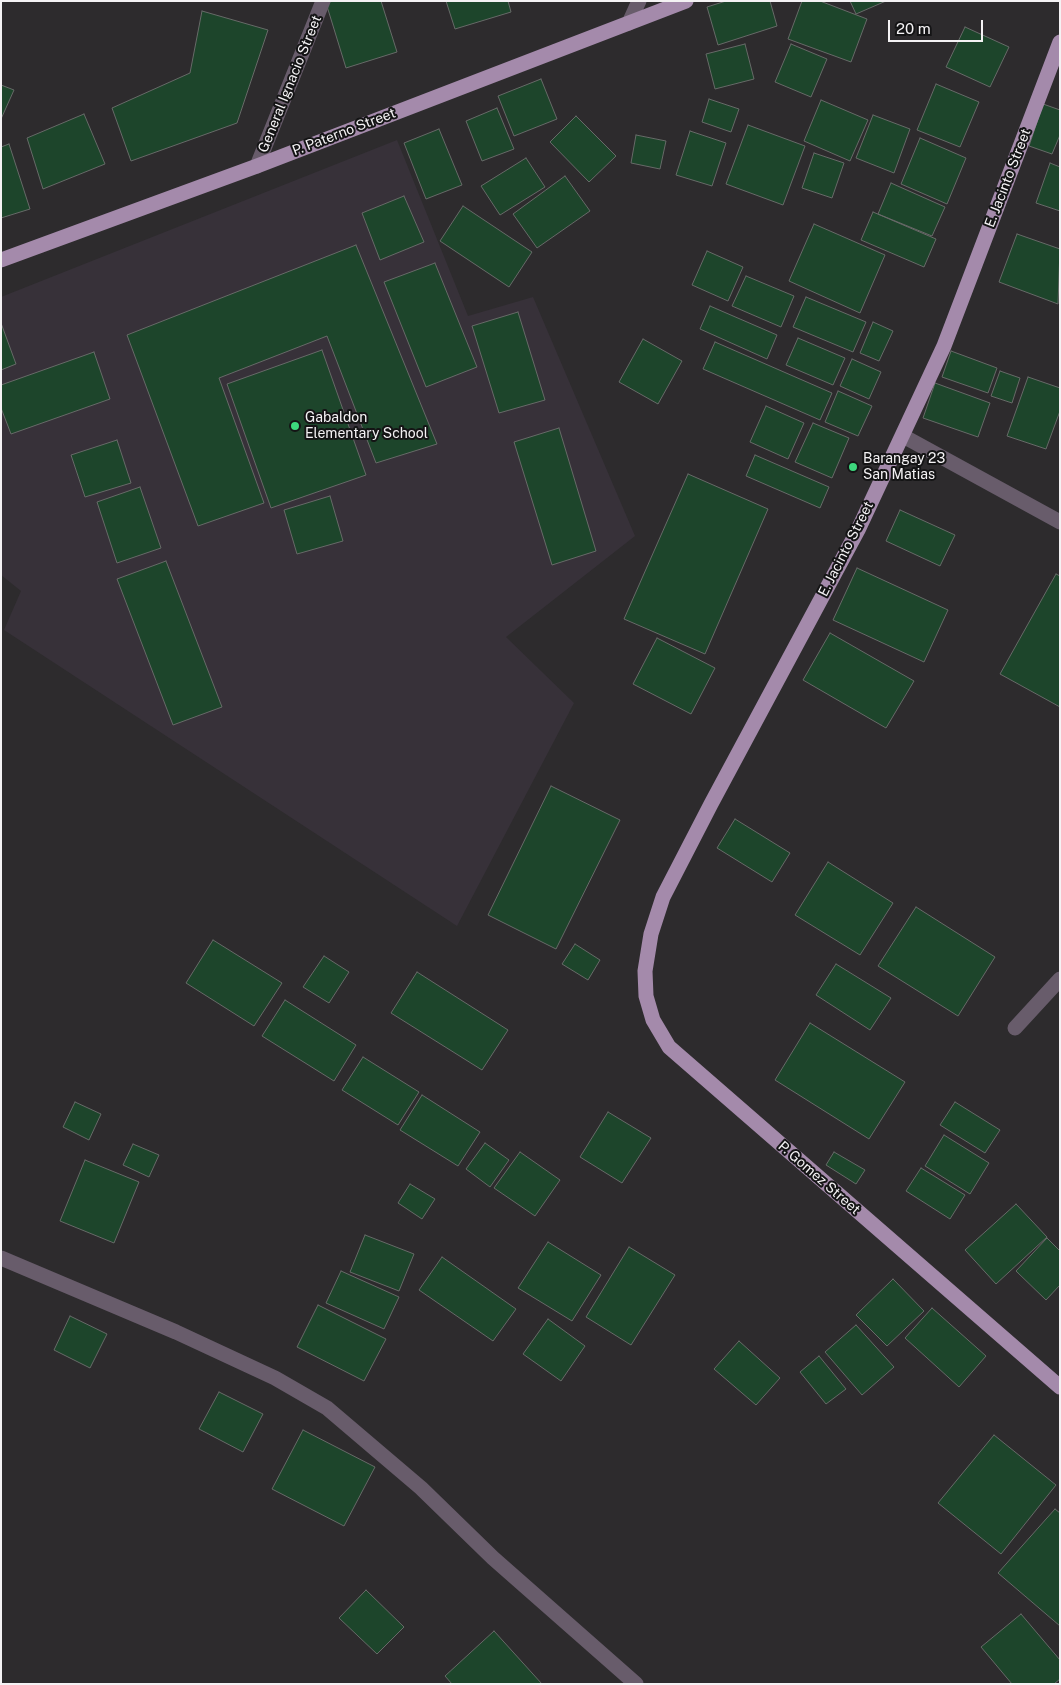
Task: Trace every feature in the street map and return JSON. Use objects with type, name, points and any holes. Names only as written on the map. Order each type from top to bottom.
[{"type":"main road","name":"P. Paterno Street","points":[[1,260],[256,166],[686,1]]},
{"type":"main road","name":"E. Jacinto Street","points":[[651,934],[663,897],[858,530],[903,436],[944,346],[1060,42]]},
{"type":"main road","name":"P. Gomez Street","points":[[651,934],[645,971],[646,996],[653,1020],[669,1047],[1060,1387]]},
{"type":"street","name":"General Ignacio Street","points":[[256,166],[323,1]]},
{"type":"street","points":[[629,23],[639,1]]},
{"type":"street","points":[[903,436],[1060,522]]},
{"type":"street","points":[[1016,1028],[1060,978]]},
{"type":"street","points":[[1,1258],[184,1336],[275,1378],[327,1408],[421,1488],[493,1558],[636,1684]]},
{"type":"shaded area","name":"Gabaldon Elementary School","points":[[397,140],[468,316],[533,297],[635,536],[506,637],[574,703],[457,926],[4,630],[21,591],[1,575],[1,297]]},
{"type":"building","points":[[333,1],[381,1],[397,52],[346,68],[326,3]]},
{"type":"building","points":[[446,1],[508,1],[511,12],[455,29]]},
{"type":"building","points":[[726,1],[770,1],[777,26],[718,45],[707,7]]},
{"type":"building","points":[[802,1],[820,1],[867,19],[851,62],[788,39]]},
{"type":"building","points":[[850,1],[886,1],[856,14]]},
{"type":"building","points":[[202,11],[268,30],[237,123],[131,161],[112,108],[190,73]]},
{"type":"building","points":[[965,27],[1009,47],[990,87],[946,67]]},
{"type":"building","points":[[745,44],[754,79],[715,89],[706,54]]},
{"type":"building","points":[[791,44],[827,59],[811,97],[775,82]]},
{"type":"building","points":[[541,79],[557,119],[514,136],[498,96]]},
{"type":"building","points":[[936,84],[979,102],[960,147],[917,130]]},
{"type":"building","points":[[1,85],[14,90],[1,119]]},
{"type":"building","points":[[709,99],[739,109],[731,132],[702,122]]},
{"type":"building","points":[[821,100],[868,120],[850,161],[804,141]]},
{"type":"building","points":[[1043,104],[1060,110],[1060,135],[1052,154],[1029,146]]},
{"type":"building","points":[[497,108],[514,149],[482,161],[466,121]]},
{"type":"building","points":[[84,114],[105,164],[43,189],[27,138]]},
{"type":"building","points":[[873,115],[910,129],[894,173],[856,158]]},
{"type":"building","points":[[576,116],[616,156],[589,182],[550,142]]},
{"type":"building","points":[[748,125],[805,146],[783,205],[726,184]]},
{"type":"building","points":[[439,129],[462,185],[426,199],[404,143]]},
{"type":"building","points":[[690,131],[726,143],[712,186],[676,175]]},
{"type":"building","points":[[636,135],[666,141],[660,169],[631,163]]},
{"type":"building","points":[[920,138],[966,158],[947,204],[901,184]]},
{"type":"building","points":[[9,144],[30,209],[1,218],[1,147]]},
{"type":"building","points":[[814,153],[844,163],[832,198],[802,188]]},
{"type":"building","points":[[526,158],[545,187],[500,215],[481,186]]},
{"type":"building","points":[[1050,163],[1060,167],[1060,211],[1036,203]]},
{"type":"building","points":[[565,176],[590,211],[537,248],[513,214]]},
{"type":"building","points":[[891,183],[945,207],[932,236],[878,214]]},
{"type":"building","points":[[404,196],[424,242],[380,260],[362,213]]},
{"type":"building","points":[[463,206],[532,252],[509,287],[440,241]]},
{"type":"building","points":[[873,212],[936,239],[924,267],[861,240]]},
{"type":"building","points":[[814,224],[885,255],[860,313],[789,281]]},
{"type":"building","points":[[1017,234],[1060,249],[1058,304],[999,282]]},
{"type":"building","points":[[356,245],[437,444],[376,463],[327,336],[219,378],[264,503],[198,526],[127,335]]},
{"type":"building","points":[[707,251],[743,267],[728,301],[692,285]]},
{"type":"building","points":[[435,263],[477,367],[426,387],[384,282]]},
{"type":"building","points":[[746,276],[794,296],[781,327],[732,306]]},
{"type":"building","points":[[806,297],[866,322],[853,352],[793,327]]},
{"type":"building","points":[[710,306],[777,335],[767,359],[700,329]]},
{"type":"building","points":[[518,312],[545,400],[499,413],[472,326]]},
{"type":"building","points":[[873,322],[893,331],[879,361],[860,353]]},
{"type":"building","points":[[1,323],[16,364],[1,370]]},
{"type":"building","points":[[798,338],[845,358],[833,385],[786,365]]},
{"type":"building","points":[[643,339],[682,361],[658,404],[619,382]]},
{"type":"building","points":[[715,342],[832,393],[820,420],[703,369]]},
{"type":"building","points":[[322,350],[366,475],[271,508],[227,384]]},
{"type":"building","points":[[951,351],[997,368],[988,393],[942,377]]},
{"type":"building","points":[[94,352],[110,399],[11,434],[1,408],[1,385]]},
{"type":"building","points":[[852,359],[881,372],[869,399],[840,386]]},
{"type":"building","points":[[1000,371],[1020,378],[1012,403],[991,396]]},
{"type":"building","points":[[1028,377],[1060,388],[1060,411],[1046,449],[1007,436]]},
{"type":"building","points":[[935,383],[990,403],[978,437],[923,418]]},
{"type":"building","points":[[838,391],[872,406],[858,436],[825,422]]},
{"type":"building","points":[[766,406],[804,423],[788,459],[750,442]]},
{"type":"building","points":[[813,423],[849,438],[832,478],[795,462]]},
{"type":"building","points":[[559,428],[596,551],[552,565],[514,442]]},
{"type":"building","points":[[117,440],[131,483],[85,497],[71,455]]},
{"type":"building","points":[[755,455],[829,487],[820,508],[746,476]]},
{"type":"building","points":[[688,474],[768,509],[705,654],[624,619]]},
{"type":"building","points":[[140,487],[161,548],[117,563],[97,502]]},
{"type":"building","points":[[330,496],[343,541],[297,554],[284,510]]},
{"type":"building","points":[[900,510],[955,535],[940,566],[886,541]]},
{"type":"building","points":[[166,561],[222,707],[173,725],[117,579]]},
{"type":"building","points":[[857,568],[948,610],[924,662],[833,620]]},
{"type":"building","points":[[1056,574],[1060,576],[1060,707],[1000,674]]},
{"type":"building","points":[[830,633],[914,681],[886,728],[803,680]]},
{"type":"building","points":[[657,638],[715,668],[691,714],[633,684]]},
{"type":"building","points":[[551,786],[620,820],[556,949],[488,915]]},
{"type":"building","points":[[735,819],[790,853],[772,882],[717,848]]},
{"type":"building","points":[[828,862],[893,903],[860,955],[795,915]]},
{"type":"building","points":[[916,907],[995,957],[958,1016],[878,966]]},
{"type":"building","points":[[213,940],[282,983],[254,1026],[186,983]]},
{"type":"building","points":[[575,944],[600,960],[588,980],[562,964]]},
{"type":"building","points":[[324,956],[349,972],[329,1003],[303,987]]},
{"type":"building","points":[[836,964],[891,998],[870,1030],[816,995]]},
{"type":"building","points":[[417,972],[508,1030],[482,1070],[391,1013]]},
{"type":"building","points":[[285,1000],[356,1045],[334,1081],[262,1036]]},
{"type":"building","points":[[810,1023],[905,1082],[869,1139],[775,1080]]},
{"type":"building","points":[[363,1057],[419,1092],[398,1125],[342,1090]]},
{"type":"building","points":[[422,1095],[480,1132],[458,1166],[400,1130]]},
{"type":"building","points":[[75,1102],[101,1114],[89,1140],[63,1127]]},
{"type":"building","points":[[955,1102],[1000,1130],[985,1153],[940,1125]]},
{"type":"building","points":[[608,1112],[651,1138],[622,1183],[580,1157]]},
{"type":"building","points":[[944,1135],[989,1163],[970,1194],[925,1166]]},
{"type":"building","points":[[485,1143],[509,1160],[490,1187],[466,1169]]},
{"type":"building","points":[[133,1144],[159,1155],[149,1177],[123,1165]]},
{"type":"building","points":[[520,1152],[560,1180],[535,1216],[494,1188]]},
{"type":"building","points":[[834,1152],[865,1170],[856,1184],[826,1165]]},
{"type":"building","points":[[85,1160],[139,1182],[114,1243],[60,1221]]},
{"type":"building","points":[[921,1168],[965,1195],[950,1219],[906,1191]]},
{"type":"building","points":[[410,1184],[435,1199],[422,1219],[398,1203]]},
{"type":"building","points":[[1016,1204],[1047,1237],[996,1284],[965,1250]]},
{"type":"building","points":[[365,1235],[414,1254],[399,1291],[350,1272]]},
{"type":"building","points":[[1047,1238],[1060,1251],[1060,1285],[1046,1300],[1016,1271]]},
{"type":"building","points":[[548,1242],[601,1275],[572,1321],[518,1288]]},
{"type":"building","points":[[629,1247],[675,1275],[631,1345],[586,1317]]},
{"type":"building","points":[[442,1257],[516,1309],[493,1341],[419,1290]]},
{"type":"building","points":[[341,1271],[399,1297],[384,1329],[326,1303]]},
{"type":"building","points":[[893,1279],[924,1311],[887,1346],[856,1315]]},
{"type":"building","points":[[318,1305],[386,1339],[364,1381],[297,1347]]},
{"type":"building","points":[[932,1308],[986,1356],[959,1387],[905,1338]]},
{"type":"building","points":[[70,1316],[107,1334],[90,1368],[54,1350]]},
{"type":"building","points":[[548,1319],[585,1346],[561,1381],[523,1354]]},
{"type":"building","points":[[856,1325],[894,1367],[862,1395],[825,1352]]},
{"type":"building","points":[[739,1341],[780,1378],[756,1405],[714,1369]]},
{"type":"building","points":[[819,1356],[846,1389],[826,1404],[800,1372]]},
{"type":"building","points":[[219,1392],[263,1414],[243,1452],[199,1429]]},
{"type":"building","points":[[303,1430],[375,1467],[344,1526],[272,1489]]},
{"type":"building","points":[[994,1435],[1056,1485],[1001,1554],[938,1503]]},
{"type":"building","points":[[1055,1509],[1060,1513],[1060,1626],[998,1573]]},
{"type":"building","points":[[366,1590],[404,1627],[377,1654],[339,1618]]},
{"type":"building","points":[[1021,1614],[1060,1660],[1060,1679],[1054,1684],[1012,1684],[981,1647]]},
{"type":"building","points":[[494,1631],[542,1684],[452,1684],[445,1676]]},
{"type":"place","name":"Gabaldon Elementary School","points":[[295,426]]},
{"type":"place","name":"Barangay 23 San Matias","points":[[853,467]]}]
